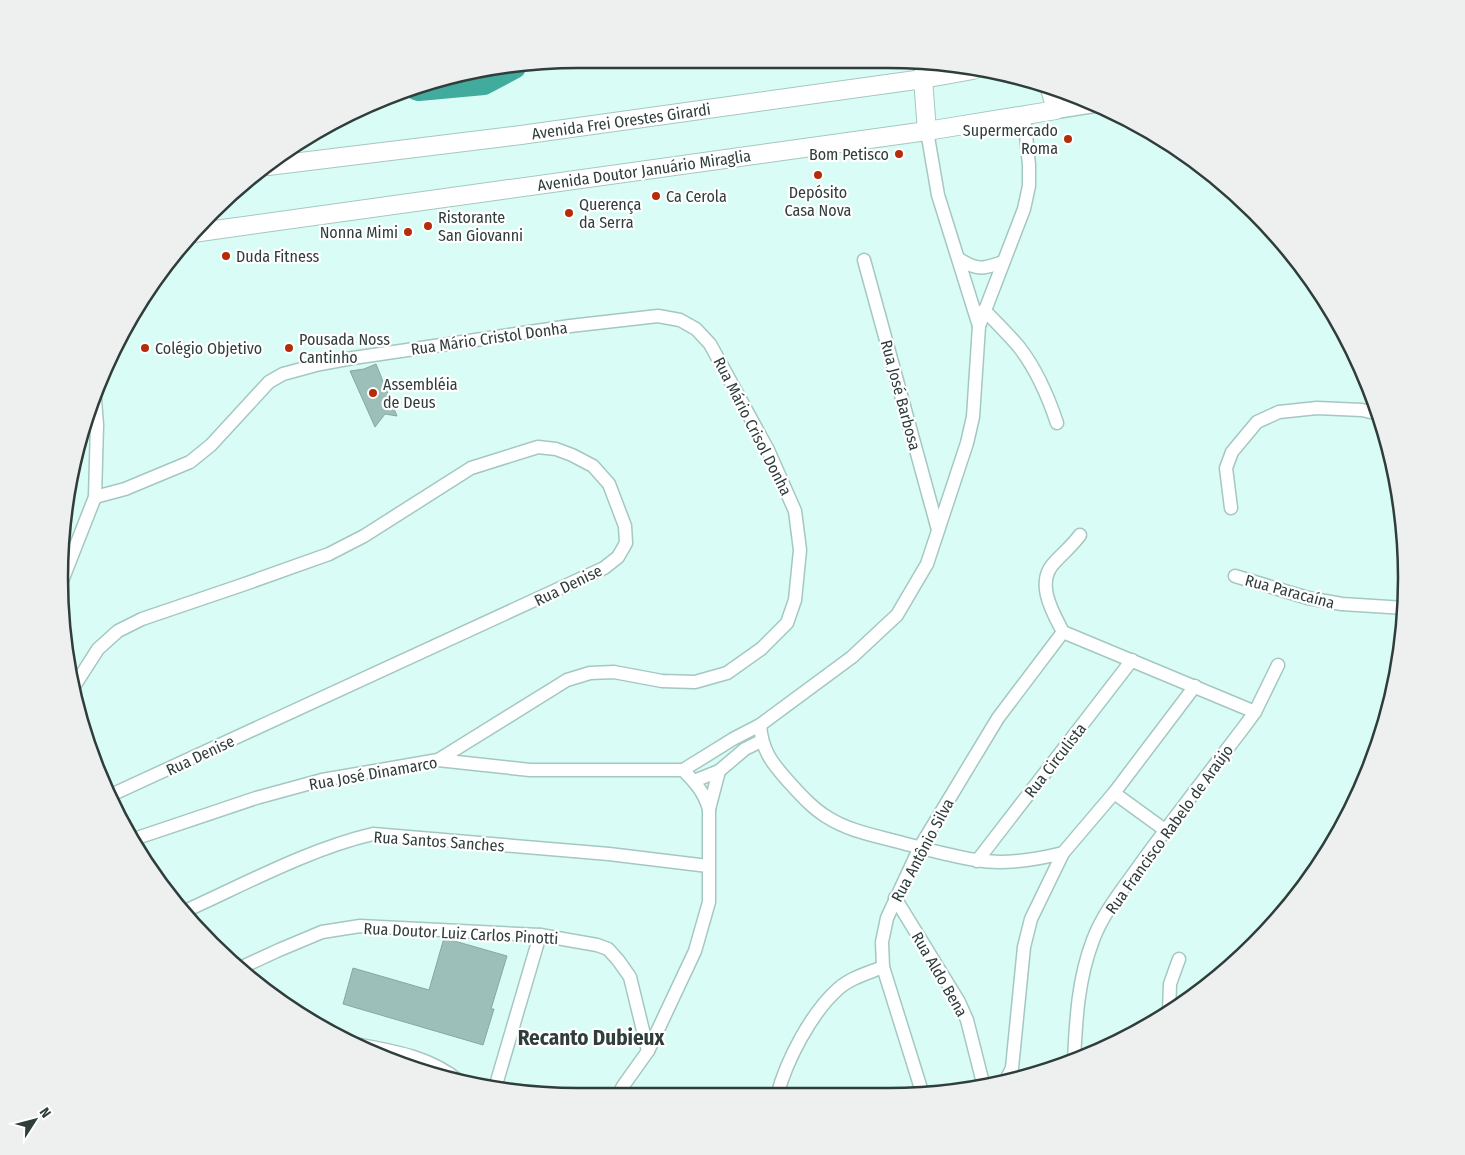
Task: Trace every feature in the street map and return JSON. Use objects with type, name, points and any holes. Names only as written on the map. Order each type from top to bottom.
[{"type":"main road","points":[[924,69],[923,80],[927,131]]},
{"type":"main road","name":"Avenida Frei Orestes Girardi","points":[[278,165],[520,135],[923,80],[959,73]]},
{"type":"main road","points":[[1052,95],[1056,110]]},
{"type":"main road","name":"Avenida Doutor Januário Miraglia","points":[[203,232],[927,131],[1056,110]]},
{"type":"street","name":"Avenida Doutor Januário Miraglia","points":[[1056,110],[1082,106]]},
{"type":"street","points":[[709,809],[705,796],[694,780],[683,770],[760,724],[852,657],[897,614],[927,564],[967,442],[973,417],[979,326],[1024,209],[1029,186],[1024,115]]},
{"type":"street","points":[[927,131],[938,195],[979,326]]},
{"type":"street","points":[[959,259],[972,267],[979,268],[1003,262]]},
{"type":"street","name":"Rua José Barbosa","points":[[864,260],[938,530]]},
{"type":"street","points":[[984,310],[1018,347],[1033,369],[1047,395],[1057,423]]},
{"type":"street","name":"Rua Mário Cristol Donha","points":[[95,497],[125,489],[190,462],[212,446],[269,382],[283,374],[320,364],[353,358],[570,326],[658,316]]},
{"type":"street","name":"Rua Mário Crisol Donha","points":[[438,760],[567,680],[590,672],[614,672],[662,681],[695,682],[728,673],[761,649],[787,623],[795,600],[800,550],[795,510],[768,450],[710,344],[696,328],[680,320],[658,316]]},
{"type":"street","points":[[1231,508],[1226,468],[1232,452],[1257,422],[1279,412],[1317,408],[1369,412]]},
{"type":"street","points":[[68,565],[95,497],[96,411]]},
{"type":"street","name":"Rua Denise","points":[[78,680],[98,649],[118,631],[142,619],[328,554],[364,536],[471,468],[538,447],[556,449],[593,466],[609,484],[626,526],[626,543],[618,557],[604,568],[115,793]]},
{"type":"street","points":[[1080,535],[1069,550],[1053,564],[1045,581],[1047,598],[1063,632],[1255,712]]},
{"type":"street","name":"Rua Paracaína","points":[[1235,576],[1308,598],[1342,604],[1396,607]]},
{"type":"street","name":"Rua Antônio Silva","points":[[920,1086],[883,967],[882,942],[887,918],[920,848],[998,718],[1063,632]]},
{"type":"street","name":"Rua Circulista","points":[[977,860],[1132,660]]},
{"type":"street","name":"Rua Francisco Rabelo de Araújo","points":[[1074,1052],[1076,1018],[1082,972],[1093,939],[1108,910],[1165,830],[1255,712],[1278,665]]},
{"type":"street","points":[[1010,1072],[1012,1068],[1024,947],[1031,919],[1063,853],[1114,792],[1194,686]]},
{"type":"street","points":[[760,724],[761,741],[782,774],[806,800],[827,817],[850,828],[920,848],[977,860],[1015,861],[1040,859],[1063,853]]},
{"type":"street","points":[[694,780],[720,771],[745,749],[761,741]]},
{"type":"street","name":"Rua José Dinamarco","points":[[139,837],[256,798],[322,780],[438,760],[530,770],[683,770]]},
{"type":"street","points":[[622,1088],[648,1051],[695,951],[709,902],[709,809],[720,771]]},
{"type":"street","points":[[1114,792],[1165,830]]},
{"type":"street","name":"Rua Santos Sanches","points":[[190,909],[319,850],[350,839],[373,834],[609,854],[708,866]]},
{"type":"street","name":"Rua Aldo Bena","points":[[896,898],[959,1002],[967,1020],[982,1079]]},
{"type":"street","name":"Rua Doutor Luiz Carlos Pinotti","points":[[246,965],[322,932],[360,926],[540,935],[597,945],[608,949],[630,977],[648,1051]]},
{"type":"street","points":[[497,1081],[540,935]]},
{"type":"street","points":[[1169,1003],[1170,984],[1179,959]]},
{"type":"street","points":[[779,1088],[801,1036],[838,988],[883,967]]},
{"type":"street","points":[[382,1049],[409,1054],[439,1068]]},
{"type":"building","name":"Assembléia de Deus","points":[[376,364],[397,416],[385,414],[375,427],[350,371],[364,369]]},
{"type":"building","points":[[444,938],[507,956],[491,1009],[494,1009],[483,1045],[343,1004],[353,968],[429,990]]},
{"type":"waterway","points":[[439,87],[484,83],[502,73]]},
{"type":"place","name":"Supermercado Roma","points":[[1068,139]]},
{"type":"place","name":"Bom Petisco","points":[[899,154]]},
{"type":"place","name":"Depósito Casa Nova","points":[[818,175]]},
{"type":"place","name":"Ca Cerola","points":[[656,196]]},
{"type":"place","name":"Querença da Serra","points":[[569,213]]},
{"type":"place","name":"Ristorante San Giovanni","points":[[428,226]]},
{"type":"place","name":"Nonna Mimi","points":[[408,232]]},
{"type":"place","name":"Duda Fitness","points":[[226,256]]},
{"type":"place","name":"Colégio Objetivo","points":[[145,348]]},
{"type":"place","name":"Pousada Noss Cantinho","points":[[289,348]]},
{"type":"place","name":"Assembléia de Deus","points":[[373,393]]},
{"type":"district","name":"Recanto Dubieux","points":[[591,1038]]}]
